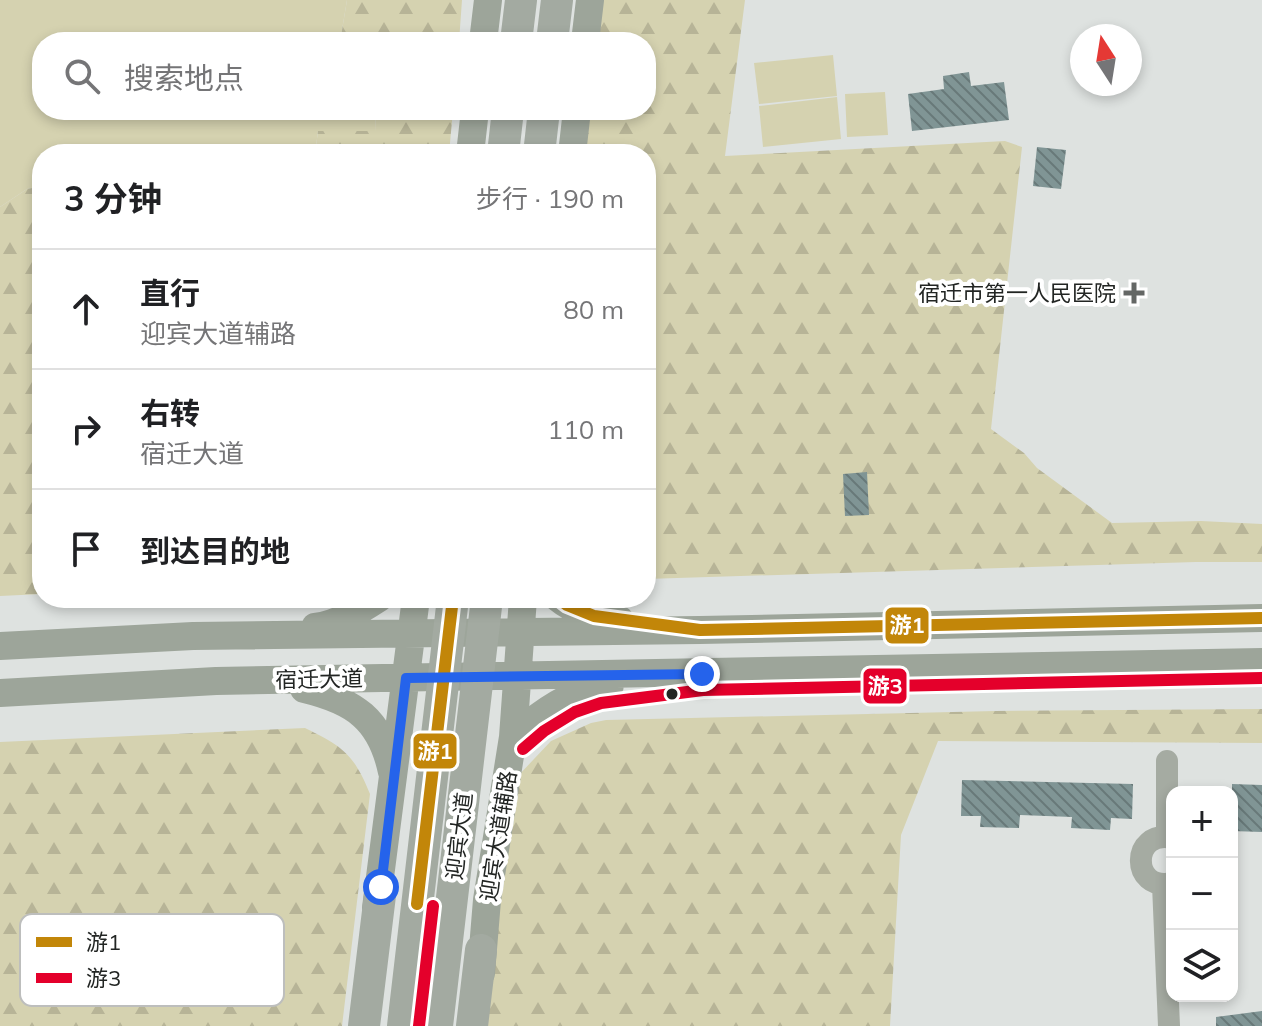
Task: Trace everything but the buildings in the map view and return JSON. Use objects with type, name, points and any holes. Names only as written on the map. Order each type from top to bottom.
[{"type":"highway","points":[[517,32],[521,0]]},
{"type":"highway","points":[[553,32],[557,0]]},
{"type":"highway","points":[[504,144],[507,120]]},
{"type":"highway","points":[[540,144],[543,120]]},
{"type":"highway","name":"迎宾大道","points":[[403,1026],[452,608]]},
{"type":"highway","name":"迎宾大道","points":[[437,1026],[486,608]]},
{"type":"highway","points":[[364,1026],[381,887]]},
{"type":"highway","points":[[472,1026],[481,950]]},
{"type":"main road","points":[[484,32],[488,0]]},
{"type":"main road","points":[[586,32],[590,0]]},
{"type":"main road","points":[[471,144],[474,120]]},
{"type":"main road","points":[[573,144],[576,120]]},
{"type":"main road","points":[[265,635],[326,626],[360,608]]},
{"type":"main road","points":[[352,1026],[381,887],[415,608]]},
{"type":"main road","name":"迎宾大道辅路","points":[[482,1026],[481,950],[513,737],[522,608]]},
{"type":"main road","points":[[574,608],[594,616],[700,630]]},
{"type":"main road","name":"宿迁大道","points":[[0,646],[265,635],[700,630],[1262,618]]},
{"type":"main road","name":"宿迁大道","points":[[0,693],[252,680],[1262,662]]},
{"type":"main road","points":[[513,737],[535,718],[568,698],[597,687],[702,674]]},
{"type":"main road","points":[[252,680],[335,696],[356,708],[381,741],[394,780]]},
{"type":"street","points":[[1167,761],[1168,786]]},
{"type":"street","points":[[1166,838],[1151,841],[1141,853],[1140,861],[1146,876],[1152,881],[1166,884]]},
{"type":"street","points":[[1168,930],[1169,1026]]},
{"type":"green space","points":[[0,0],[347,0],[342,32],[32,32],[32,120],[375,120],[376,131],[318,131],[316,144],[32,144],[32,188],[0,207]]},
{"type":"green space","points":[[347,0],[462,0],[460,32],[342,32]]},
{"type":"green space","points":[[588,0],[745,0],[725,156],[1005,141],[1022,147],[991,429],[1024,453],[1037,468],[1112,523],[1201,521],[1262,524],[1262,562],[656,579],[656,144],[571,144],[574,120],[656,120],[656,32],[584,32]]},
{"type":"green space","points":[[833,55],[837,96],[759,104],[754,63]]},
{"type":"green space","points":[[885,92],[888,135],[847,137],[845,94]]},
{"type":"green space","points":[[837,97],[841,139],[763,147],[759,106]]},
{"type":"green space","points":[[375,120],[452,120],[450,144],[316,144],[318,131],[376,131]]},
{"type":"green space","points":[[32,188],[32,594],[0,596],[0,207]]},
{"type":"green space","points":[[1262,709],[1262,743],[938,741],[901,835],[890,1026],[479,1026],[517,777],[551,741],[591,723],[606,720],[995,711]]},
{"type":"green space","points":[[305,728],[338,746],[358,769],[370,794],[342,1026],[0,1026],[0,742]]},
{"type":"transit line","name":"游1","points":[[417,904],[452,608]]},
{"type":"transit line","name":"游1","points":[[574,608],[594,616],[700,630],[1262,618]]},
{"type":"transit line","name":"游3","points":[[523,749],[544,731],[575,712],[601,703],[703,690],[1262,678]]},
{"type":"transit line","name":"游3","points":[[419,1026],[433,906]]},
{"type":"place","name":"宿迁市第一人民医院","points":[[1134,293]]},
{"type":"route","points":[[381,887],[406,678],[702,674]]}]
